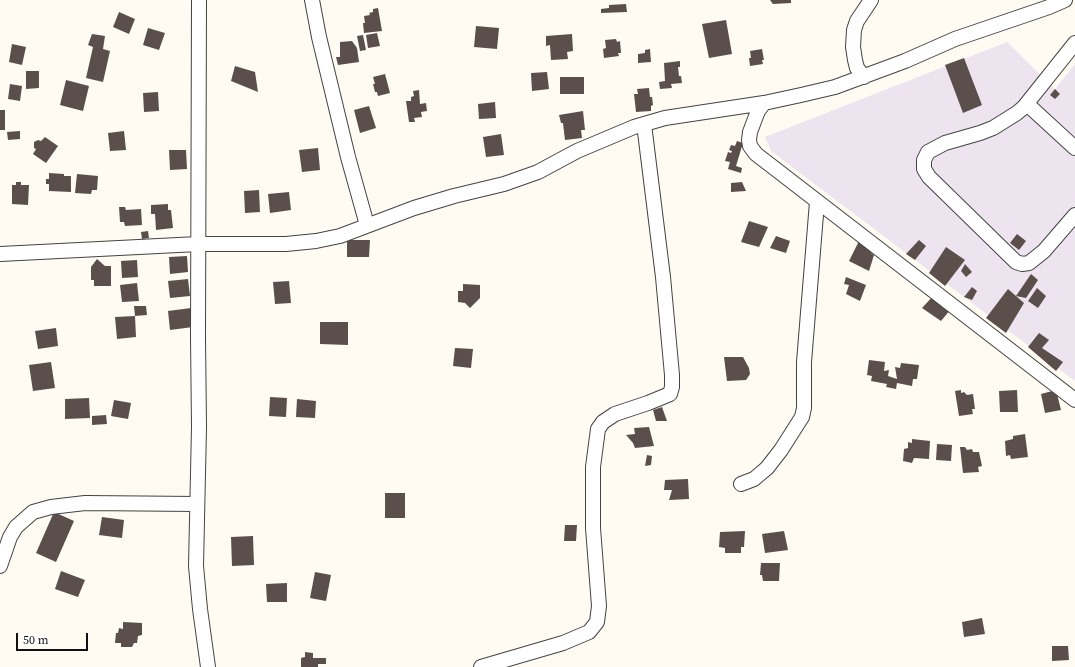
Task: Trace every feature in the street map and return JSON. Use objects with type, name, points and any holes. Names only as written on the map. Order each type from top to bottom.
[{"type":"street","points":[[199,0],[199,427],[196,566],[208,667]]},
{"type":"street","points":[[312,0],[319,37],[348,157],[367,226]]},
{"type":"street","points":[[864,77],[857,68],[855,60],[853,47],[854,30],[857,21],[871,0]]},
{"type":"street","points":[[0,254],[198,244],[286,244],[316,241],[340,236],[414,208],[454,196],[504,184],[538,172],[577,151],[644,124],[665,118],[764,103],[835,87],[864,77],[955,39],[1066,0]]},
{"type":"street","points":[[1075,43],[1027,104],[1017,113],[993,128],[945,143],[928,152],[924,160],[924,169],[930,177],[1016,262],[1022,264],[1029,263],[1044,251],[1075,215]]},
{"type":"street","points":[[764,103],[758,111],[748,140],[750,146],[756,154],[1075,400]]},
{"type":"street","points":[[1027,104],[1075,148]]},
{"type":"street","points":[[481,667],[563,643],[589,632],[597,622],[599,606],[593,528],[592,467],[598,429],[603,422],[615,414],[670,394],[672,387],[672,375],[666,307],[644,124]]},
{"type":"street","points":[[741,484],[754,479],[767,468],[781,450],[802,417],[804,408],[804,362],[817,202]]},
{"type":"street","points":[[0,566],[10,537],[16,526],[33,512],[51,507],[85,503],[197,504]]},
{"type":"shaded area","points":[[1007,42],[1055,89],[1075,64],[1075,381],[771,151],[765,137]]},
{"type":"building","points":[[770,0],[791,0],[791,3],[773,4]]},
{"type":"building","points":[[626,4],[627,12],[601,13],[601,9],[609,8],[609,5]]},
{"type":"building","points":[[378,8],[382,31],[364,33],[364,16],[370,15],[369,13],[373,12],[373,9]]},
{"type":"building","points":[[119,12],[135,19],[129,34],[113,27]]},
{"type":"building","points":[[726,20],[732,54],[709,58],[702,24]]},
{"type":"building","points":[[476,26],[499,28],[497,49],[474,47]]},
{"type":"building","points":[[148,28],[165,33],[159,50],[143,45]]},
{"type":"building","points":[[377,33],[380,46],[368,48],[366,35]]},
{"type":"building","points":[[92,34],[105,36],[103,49],[110,51],[103,82],[86,78],[93,47],[88,45]]},
{"type":"building","points":[[572,34],[573,51],[567,52],[568,59],[551,60],[550,45],[546,46],[546,36]]},
{"type":"building","points":[[363,35],[366,50],[360,51],[357,36]]},
{"type":"building","points":[[616,39],[617,42],[620,41],[621,53],[618,53],[619,56],[604,58],[603,49],[606,48],[605,40]]},
{"type":"building","points":[[352,41],[357,48],[359,62],[338,65],[336,57],[340,57],[340,42]]},
{"type":"building","points":[[12,44],[26,47],[22,65],[9,62]]},
{"type":"building","points":[[650,49],[651,62],[638,63],[638,54],[645,53],[645,50]]},
{"type":"building","points":[[762,49],[764,60],[762,60],[763,64],[750,66],[750,51]]},
{"type":"building","points":[[964,58],[982,105],[963,113],[945,65]]},
{"type":"building","points":[[680,61],[680,67],[678,67],[679,76],[681,76],[682,83],[671,84],[672,88],[660,89],[659,82],[665,81],[664,63]]},
{"type":"building","points":[[235,66],[255,72],[258,92],[231,81]]},
{"type":"building","points":[[26,71],[39,71],[39,88],[26,89]]},
{"type":"building","points":[[547,72],[549,89],[532,91],[531,73]]},
{"type":"building","points":[[385,74],[390,93],[378,96],[377,92],[375,92],[373,77]]},
{"type":"building","points":[[560,77],[584,77],[584,94],[560,94]]},
{"type":"building","points":[[66,80],[89,86],[83,111],[60,105]]},
{"type":"building","points":[[10,84],[22,86],[20,101],[8,99]]},
{"type":"building","points":[[649,88],[653,105],[651,106],[651,111],[636,112],[634,94],[638,94],[637,89]]},
{"type":"building","points":[[1055,89],[1060,94],[1055,99],[1050,95]]},
{"type":"building","points":[[419,90],[420,104],[426,103],[427,111],[421,112],[422,117],[414,118],[415,122],[409,122],[406,101],[411,101],[411,97],[414,96],[413,91]]},
{"type":"building","points":[[158,92],[159,111],[144,112],[143,93]]},
{"type":"building","points":[[495,102],[496,118],[479,119],[478,104]]},
{"type":"building","points":[[369,106],[376,128],[360,133],[354,110]]},
{"type":"building","points":[[0,110],[5,110],[5,130],[0,130]]},
{"type":"building","points":[[583,111],[585,130],[581,130],[582,138],[565,140],[563,123],[561,123],[559,115]]},
{"type":"building","points":[[20,131],[20,139],[8,140],[7,132]]},
{"type":"building","points":[[124,131],[126,150],[110,151],[108,133]]},
{"type":"building","points":[[501,134],[504,155],[486,157],[483,137]]},
{"type":"building","points":[[45,137],[58,146],[46,163],[33,154],[36,149],[34,148],[34,142],[38,140],[41,141]]},
{"type":"building","points":[[737,141],[743,143],[736,166],[742,168],[741,173],[728,169],[730,162],[725,161],[728,152],[731,153],[732,151],[729,150],[731,145],[735,146]]},
{"type":"building","points":[[318,148],[320,170],[302,172],[299,150]]},
{"type":"building","points":[[169,150],[186,150],[187,169],[170,170]]},
{"type":"building","points":[[49,173],[71,176],[71,192],[49,191],[49,184],[46,184],[46,179],[49,179]]},
{"type":"building","points":[[77,174],[98,176],[97,190],[92,190],[91,194],[75,193]]},
{"type":"building","points":[[16,182],[21,182],[21,185],[29,185],[28,205],[12,204],[12,185],[16,185]]},
{"type":"building","points":[[742,182],[746,191],[731,192],[731,183]]},
{"type":"building","points":[[259,190],[260,212],[245,213],[244,191]]},
{"type":"building","points":[[289,192],[291,210],[270,213],[268,194]]},
{"type":"building","points":[[168,204],[168,210],[171,210],[173,228],[156,230],[155,214],[151,214],[151,205]]},
{"type":"building","points":[[119,207],[125,207],[126,210],[141,209],[142,225],[125,226],[124,222],[120,222]]},
{"type":"building","points":[[749,221],[768,227],[759,247],[741,242]]},
{"type":"building","points":[[148,231],[149,238],[142,239],[141,232]]},
{"type":"building","points":[[1017,234],[1026,241],[1019,250],[1010,243]]},
{"type":"building","points":[[776,236],[790,241],[786,253],[770,248]]},
{"type":"building","points":[[347,240],[370,240],[369,257],[347,257]]},
{"type":"building","points":[[919,240],[926,246],[915,260],[906,254]]},
{"type":"building","points":[[859,241],[873,245],[871,253],[874,255],[869,271],[849,261]]},
{"type":"building","points":[[946,247],[965,260],[945,286],[929,273]]},
{"type":"building","points":[[187,256],[188,272],[170,274],[169,257]]},
{"type":"building","points":[[97,259],[105,266],[111,266],[111,286],[94,286],[94,280],[91,280],[91,267]]},
{"type":"building","points":[[137,260],[138,277],[122,278],[121,261]]},
{"type":"building","points":[[965,264],[972,272],[966,277],[961,271]]},
{"type":"building","points":[[1031,274],[1038,280],[1026,298],[1016,296]]},
{"type":"building","points":[[846,277],[866,285],[860,301],[846,294],[849,285],[844,284]]},
{"type":"building","points":[[188,279],[190,296],[170,298],[168,281]]},
{"type":"building","points":[[289,281],[291,303],[275,304],[273,282]]},
{"type":"building","points":[[137,283],[139,301],[122,302],[120,285]]},
{"type":"building","points":[[463,284],[480,285],[480,298],[470,308],[465,303],[458,302],[458,291],[463,291]]},
{"type":"building","points":[[972,287],[977,291],[972,300],[964,297]]},
{"type":"building","points":[[1037,288],[1046,296],[1038,308],[1028,301]]},
{"type":"building","points":[[1008,289],[1024,303],[1006,333],[986,318]]},
{"type":"building","points":[[934,295],[951,309],[941,321],[922,308]]},
{"type":"building","points":[[134,306],[146,306],[147,315],[135,316]]},
{"type":"building","points":[[191,308],[193,327],[170,330],[168,311]]},
{"type":"building","points":[[135,316],[136,337],[117,339],[115,317]]},
{"type":"building","points":[[320,322],[348,322],[348,345],[320,344]]},
{"type":"building","points":[[56,328],[58,346],[38,349],[35,331]]},
{"type":"building","points":[[1039,333],[1049,340],[1042,348],[1063,362],[1056,371],[1028,347]]},
{"type":"building","points":[[455,348],[473,349],[471,368],[453,366]]},
{"type":"building","points":[[724,357],[743,357],[749,368],[750,374],[746,380],[727,381]]},
{"type":"building","points":[[869,360],[885,362],[884,371],[889,370],[888,376],[897,379],[895,367],[900,368],[901,363],[919,365],[917,379],[913,379],[912,386],[897,383],[896,389],[886,387],[887,384],[871,381],[872,376],[867,375]]},
{"type":"building","points":[[51,362],[55,388],[33,391],[29,365]]},
{"type":"building","points":[[961,390],[961,393],[964,392],[967,395],[973,394],[975,409],[972,409],[973,414],[959,416],[955,391]]},
{"type":"building","points":[[1017,390],[1018,412],[1000,412],[999,391]]},
{"type":"building","points":[[1056,390],[1061,410],[1045,413],[1041,394]]},
{"type":"building","points":[[270,397],[287,398],[286,417],[269,416]]},
{"type":"building","points":[[89,398],[90,418],[65,419],[65,399]]},
{"type":"building","points":[[297,399],[316,401],[315,418],[296,417]]},
{"type":"building","points":[[114,400],[131,403],[128,419],[111,416]]},
{"type":"building","points":[[662,407],[667,421],[656,421],[653,410]]},
{"type":"building","points":[[106,415],[107,424],[92,425],[92,416]]},
{"type":"building","points":[[649,427],[654,446],[635,448],[633,443],[626,435],[635,434],[634,428]]},
{"type":"building","points":[[1025,434],[1028,457],[1011,459],[1010,455],[1006,456],[1005,441],[1013,439],[1013,436]]},
{"type":"building","points":[[912,439],[930,441],[929,459],[914,458],[912,463],[903,461],[904,449],[908,448],[908,442],[912,443]]},
{"type":"building","points":[[937,444],[952,445],[951,461],[936,460]]},
{"type":"building","points":[[960,447],[965,447],[967,450],[972,449],[973,452],[979,452],[982,466],[978,467],[979,472],[963,473]]},
{"type":"building","points":[[647,455],[652,456],[651,465],[645,466]]},
{"type":"building","points":[[688,479],[689,499],[669,500],[672,490],[664,490],[665,480]]},
{"type":"building","points":[[385,493],[405,493],[405,518],[385,518]]},
{"type":"building","points":[[54,512],[74,521],[56,562],[36,553]]},
{"type":"building","points":[[102,517],[124,520],[122,538],[99,535]]},
{"type":"building","points":[[565,525],[577,525],[576,541],[564,541]]},
{"type":"building","points":[[745,531],[744,547],[741,547],[741,553],[725,553],[725,548],[719,547],[720,532]]},
{"type":"building","points":[[784,531],[788,550],[765,553],[762,534]]},
{"type":"building","points":[[253,536],[254,565],[232,566],[231,537]]},
{"type":"building","points":[[761,563],[780,563],[779,581],[763,581],[762,575],[760,575]]},
{"type":"building","points":[[61,571],[85,580],[78,597],[55,589]]},
{"type":"building","points":[[315,572],[331,575],[326,601],[310,598]]},
{"type":"building","points":[[287,583],[287,602],[267,602],[266,584]]},
{"type":"building","points":[[982,618],[985,634],[964,637],[962,622]]},
{"type":"building","points":[[123,622],[142,623],[142,635],[138,636],[137,643],[134,643],[132,647],[121,647],[121,643],[115,643],[116,633],[118,633],[119,628],[123,629]]},
{"type":"building","points":[[1052,646],[1068,646],[1069,660],[1052,661]]},
{"type":"building","points":[[305,652],[313,653],[313,658],[326,658],[326,664],[318,664],[318,667],[301,667],[301,658],[305,657]]}]
